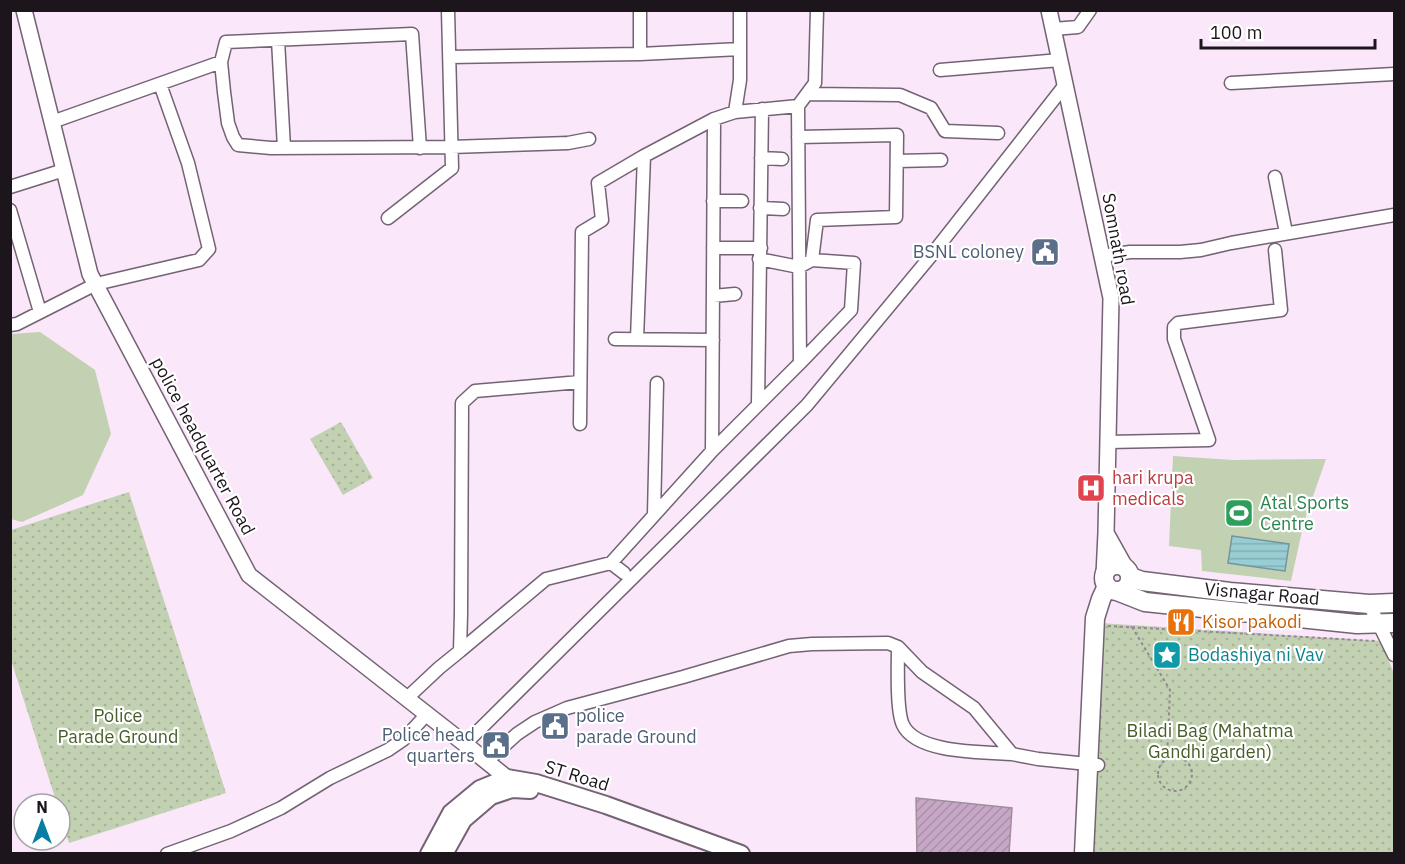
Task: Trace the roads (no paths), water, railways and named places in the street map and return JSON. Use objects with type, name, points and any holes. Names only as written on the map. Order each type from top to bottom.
[{"type":"main road","points":[[1110,585],[1127,587],[1128,572]]},
{"type":"main road","name":"Visnagar Road","points":[[1128,572],[1142,581],[1230,592],[1370,604],[1395,603]]},
{"type":"main road","points":[[1110,585],[1145,602],[1358,624],[1387,623]]},
{"type":"main road","points":[[1084,854],[1103,626],[1110,585]]},
{"type":"main road","points":[[1093,854],[1095,618],[1101,599],[1110,585]]},
{"type":"main road","points":[[444,854],[463,820],[509,783]]},
{"type":"main road","name":"ST Road","points":[[429,854],[452,813],[480,789],[509,783],[536,783],[606,805],[741,854]]},
{"type":"main road","name":"ST Road","points":[[509,783],[716,854]]},
{"type":"street","name":"police headquarter Road","points":[[24,10],[90,273],[249,575],[487,761],[509,783]]},
{"type":"street","points":[[388,218],[452,168],[448,10]]},
{"type":"street","points":[[640,10],[640,54]]},
{"type":"street","points":[[735,112],[740,80],[740,10]]},
{"type":"street","points":[[800,363],[798,106],[815,83],[817,10]]},
{"type":"street","name":"Somnath road","points":[[1049,10],[1111,298],[1106,533],[1110,585]]},
{"type":"street","points":[[1053,29],[1078,27],[1090,10]]},
{"type":"street","points":[[420,148],[412,34],[226,42],[221,62],[228,123],[238,145],[284,148],[420,148],[568,143],[590,139]]},
{"type":"street","points":[[278,40],[284,148]]},
{"type":"street","points":[[449,57],[740,50]]},
{"type":"street","points":[[940,70],[1060,60]]},
{"type":"street","points":[[52,122],[221,62]]},
{"type":"street","points":[[1231,82],[1395,74]]},
{"type":"street","points":[[10,325],[17,324],[96,284],[198,260],[209,249],[188,163],[160,84]]},
{"type":"street","points":[[465,744],[807,405],[930,257],[1065,86]]},
{"type":"street","points":[[807,94],[900,95],[931,108],[945,131],[998,133]]},
{"type":"street","points":[[580,424],[582,232],[602,220],[598,183],[714,119],[735,112],[798,106]]},
{"type":"street","points":[[758,404],[762,109]]},
{"type":"street","points":[[712,451],[714,119]]},
{"type":"street","points":[[798,137],[897,135],[896,217],[817,220],[812,260]]},
{"type":"street","points":[[637,339],[644,156]]},
{"type":"street","points":[[761,158],[782,159]]},
{"type":"street","points":[[897,161],[940,160]]},
{"type":"street","points":[[10,187],[64,170]]},
{"type":"street","points":[[1275,177],[1286,234]]},
{"type":"street","points":[[714,201],[742,201]]},
{"type":"street","points":[[760,208],[783,209]]},
{"type":"street","points":[[10,210],[40,312]]},
{"type":"street","points":[[1102,256],[1130,252],[1201,250],[1395,215]]},
{"type":"street","points":[[407,698],[439,668],[546,579],[611,563],[712,451],[851,310],[854,263],[812,260],[799,267],[760,253],[713,249]]},
{"type":"street","points":[[1108,442],[1209,440],[1174,339],[1174,327],[1178,323],[1281,310],[1275,250]]},
{"type":"street","points":[[713,296],[735,294]]},
{"type":"street","points":[[615,339],[713,340]]},
{"type":"street","points":[[460,651],[462,403],[475,391],[580,381]]},
{"type":"street","points":[[654,515],[657,383]]},
{"type":"street","points":[[1106,533],[1128,572]]},
{"type":"street","points":[[611,563],[624,573]]},
{"type":"street","points":[[1370,604],[1387,623],[1395,655]]},
{"type":"street","points":[[487,761],[517,734],[535,722],[567,708],[789,646],[813,644],[888,643],[898,647],[922,672],[974,708],[1011,754]]},
{"type":"street","points":[[898,647],[899,707],[902,724],[907,732],[917,739],[935,747],[1093,765]]},
{"type":"street","points":[[167,854],[231,831],[281,808],[330,778],[388,750],[404,739],[427,714]]},
{"type":"place","name":"BSNL coloney","points":[[1045,252]]},
{"type":"place","name":"hari krupa medicals","points":[[1091,488]]},
{"type":"place","name":"Atal Sports Centre","points":[[1239,513]]},
{"type":"place","name":"Kisor pakodi","points":[[1181,622]]},
{"type":"place","name":"Bodashiya ni Vav","points":[[1167,655]]},
{"type":"place","name":"police parade Ground","points":[[555,726]]},
{"type":"place","name":"Police head quarters","points":[[496,745]]},
{"type":"park label","name":"Police Parade Ground","points":[[118,726]]},
{"type":"park label","name":"Biladi Bag (Mahatma Gandhi garden)","points":[[1210,741]]}]
